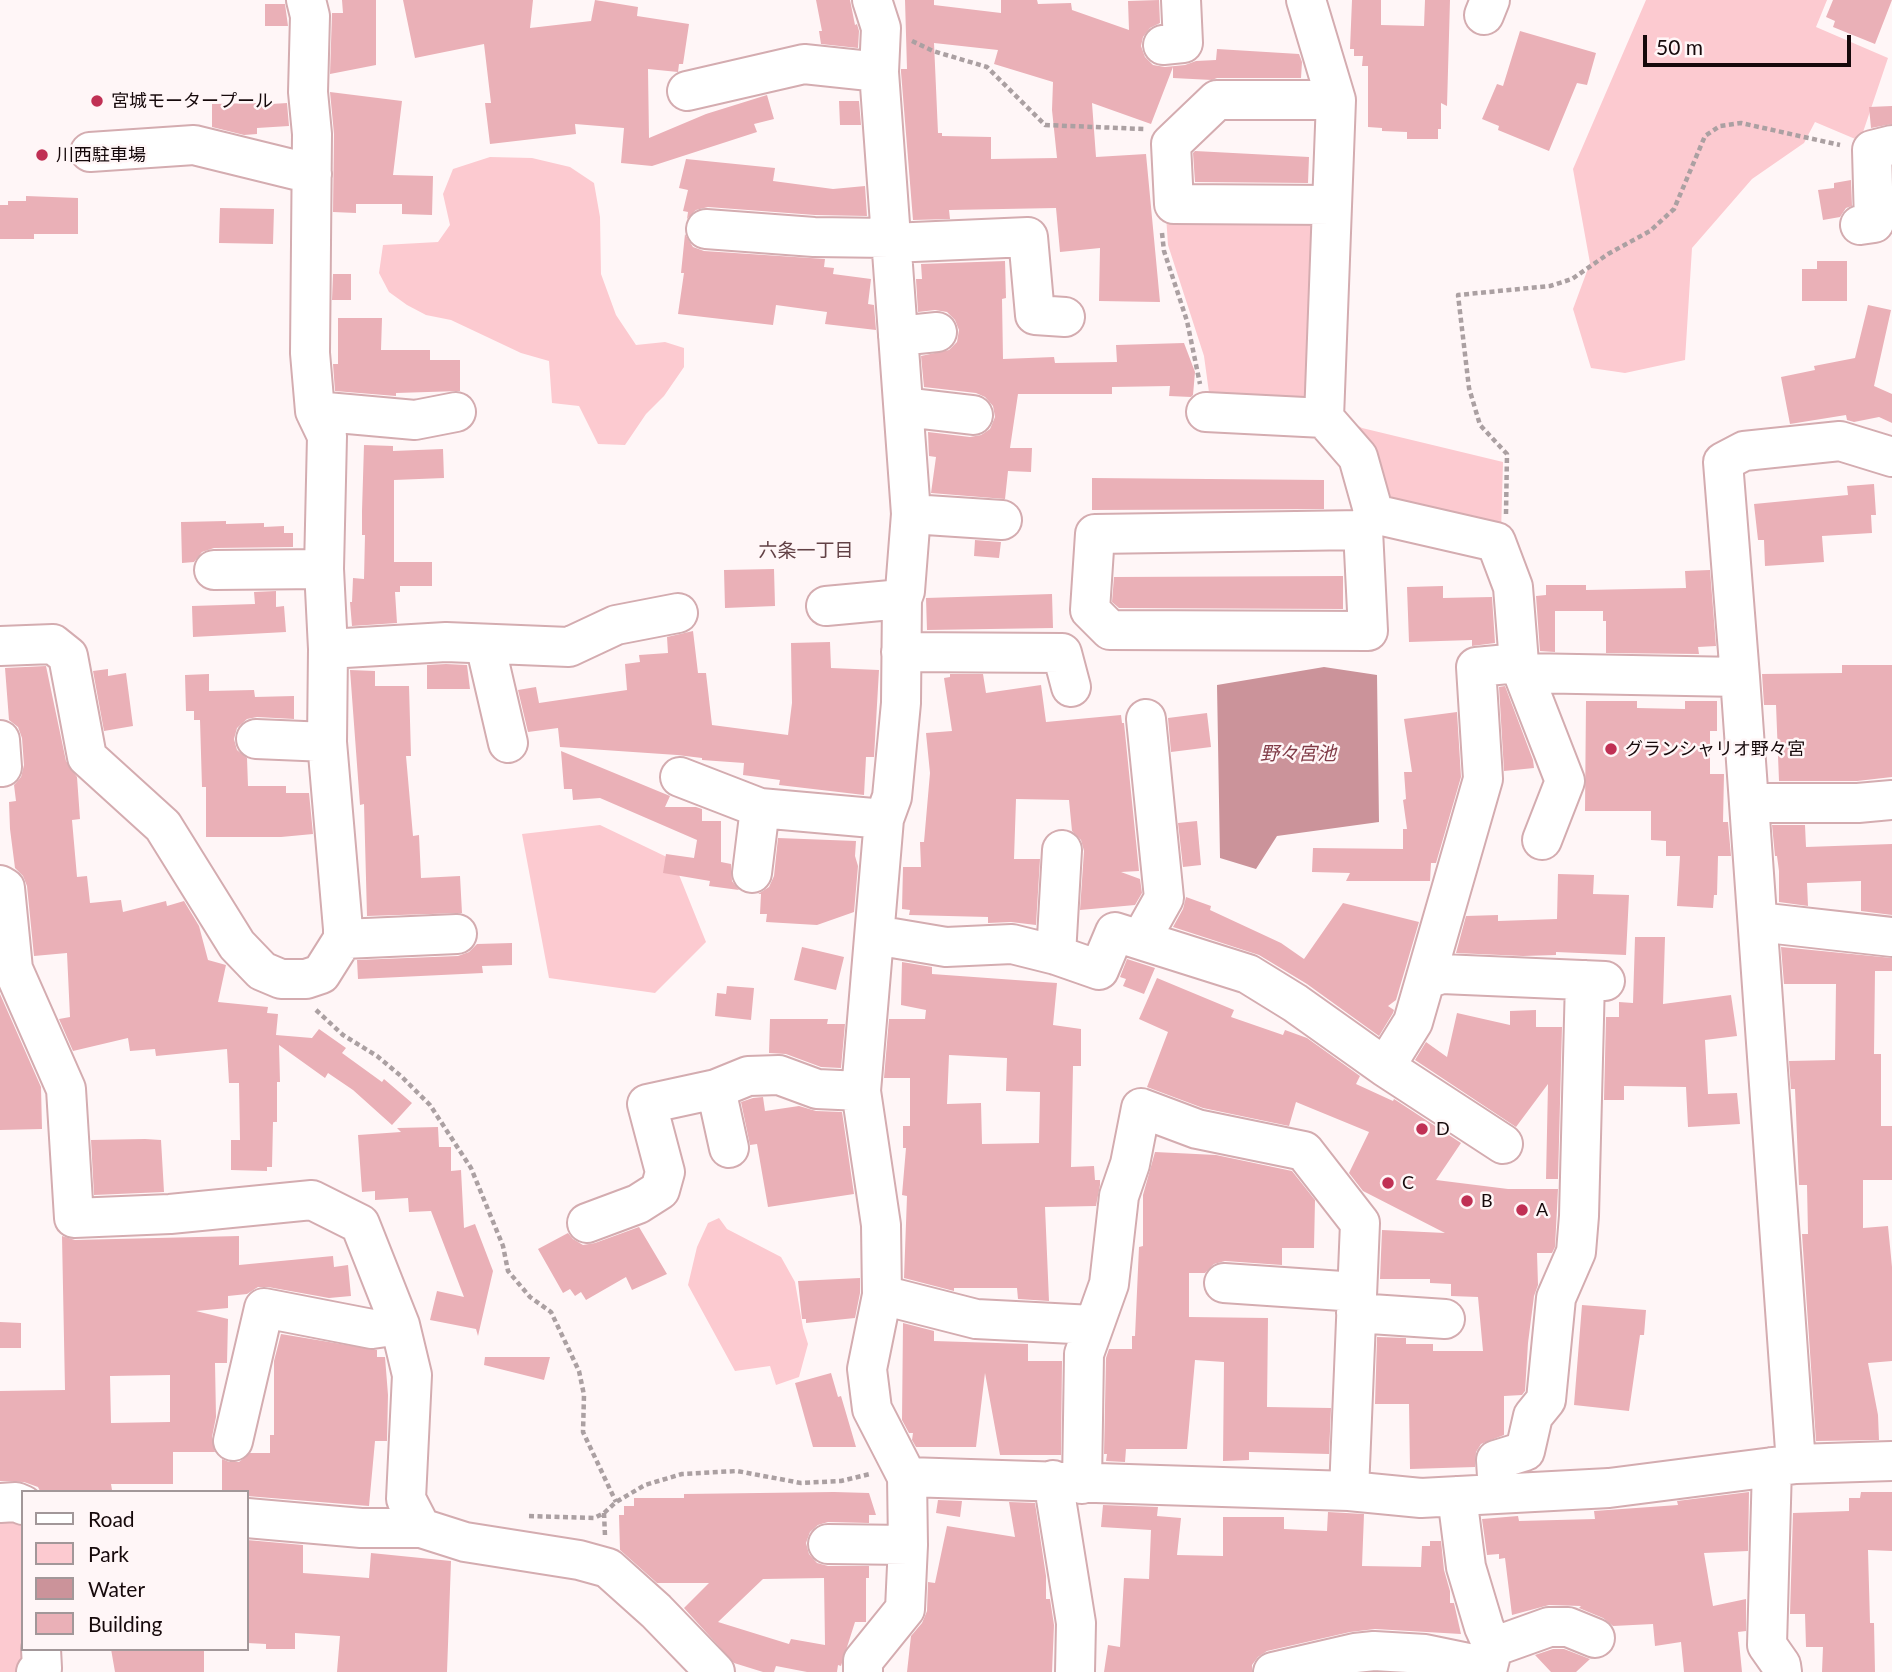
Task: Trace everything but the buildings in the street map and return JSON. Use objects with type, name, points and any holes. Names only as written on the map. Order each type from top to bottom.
[{"type":"street","points":[[0,646],[53,645],[68,656],[87,757],[163,826],[237,945],[262,971],[281,979],[306,979],[321,974],[343,939],[327,742],[328,649],[324,569],[327,436],[314,411],[310,353],[312,134],[309,92],[310,16],[306,0]]},
{"type":"street","points":[[1163,45],[1183,43],[1181,0]]},
{"type":"street","points":[[1306,0],[1336,100],[1324,418],[1358,457],[1369,522],[1368,631],[1110,630],[1090,610],[1095,534],[1369,522],[1496,542],[1513,587],[1521,668],[1565,781],[1542,839]]},
{"type":"street","points":[[863,1672],[863,1661],[905,1609],[908,1545],[905,1472],[872,1409],[867,1369],[882,1295],[881,1225],[861,1091],[884,819],[892,797],[901,703],[902,599],[905,591],[911,514],[890,240],[877,14]]},
{"type":"street","points":[[687,91],[804,64],[879,72]]},
{"type":"street","points":[[1332,205],[1174,204],[1171,144],[1217,100],[1336,100]]},
{"type":"street","points":[[90,152],[194,145],[312,174]]},
{"type":"street","points":[[1860,225],[1874,223],[1882,148]]},
{"type":"street","points":[[723,238],[890,240],[1028,237],[1035,314],[1065,317]]},
{"type":"street","points":[[898,336],[937,332]]},
{"type":"street","points":[[904,407],[973,415]]},
{"type":"street","points":[[314,411],[415,420],[456,412]]},
{"type":"street","points":[[1206,412],[1324,418]]},
{"type":"street","points":[[1782,1672],[1781,1665],[1767,1645],[1784,1466],[1758,922],[1723,462],[1744,451],[1840,441],[1892,457]]},
{"type":"street","points":[[911,514],[1002,520]]},
{"type":"street","points":[[214,570],[324,569]]},
{"type":"street","points":[[826,606],[902,599]]},
{"type":"street","points":[[328,649],[446,642],[569,647],[616,625],[678,613]]},
{"type":"street","points":[[485,643],[508,743]]},
{"type":"street","points":[[901,652],[1062,653],[1072,687]]},
{"type":"street","points":[[1385,1067],[1413,1022],[1483,779],[1476,667],[1740,677]]},
{"type":"street","points":[[1141,939],[1164,898],[1146,719]]},
{"type":"street","points":[[256,739],[327,742]]},
{"type":"street","points":[[680,777],[760,808],[884,819]]},
{"type":"street","points":[[1750,803],[1892,800]]},
{"type":"street","points":[[752,873],[760,808]]},
{"type":"street","points":[[1056,955],[1062,850]]},
{"type":"street","points":[[0,885],[5,888],[13,969],[66,1089],[74,1218],[170,1214],[312,1200],[360,1224],[400,1325],[412,1375],[406,1499],[421,1528]]},
{"type":"street","points":[[1758,922],[1892,936]]},
{"type":"street","points":[[875,935],[946,947],[1012,944],[1099,970],[1115,932],[1248,974],[1503,1144]]},
{"type":"street","points":[[343,939],[457,934]]},
{"type":"street","points":[[1426,978],[1442,974],[1595,981],[1576,1252],[1556,1298],[1546,1401],[1533,1416],[1525,1451],[1496,1460],[1498,1493]]},
{"type":"street","points":[[587,1223],[638,1203],[660,1190],[665,1172],[647,1104],[716,1089],[748,1076],[779,1075],[817,1089],[861,1091]]},
{"type":"street","points":[[716,1089],[729,1148]]},
{"type":"street","points":[[1075,1672],[1076,1623],[1068,1482],[1084,1354],[1109,1284],[1119,1196],[1130,1164],[1141,1108],[1197,1129],[1304,1151],[1360,1223],[1349,1491]]},
{"type":"street","points":[[1223,1283],[1356,1302],[1445,1319]]},
{"type":"street","points":[[882,1295],[976,1319],[1093,1325]]},
{"type":"street","points":[[233,1441],[264,1308],[372,1329],[400,1325]]},
{"type":"street","points":[[905,1472],[1068,1482],[1349,1491],[1421,1497],[1609,1488],[1784,1466],[1892,1461]]},
{"type":"street","points":[[1273,1672],[1374,1651],[1425,1654],[1489,1667],[1493,1647],[1484,1627],[1466,1567],[1457,1496]]},
{"type":"street","points":[[0,1503],[21,1504]]},
{"type":"street","points":[[248,1518],[361,1528],[421,1528],[466,1542],[579,1560],[608,1568],[656,1611],[715,1672]]},
{"type":"street","points":[[828,1544],[908,1545]]},
{"type":"street","points":[[1493,1647],[1549,1627],[1568,1627],[1595,1638]]},
{"type":"street","points":[[36,1672],[42,1668],[41,1651]]},
{"type":"path","points":[[877,14],[933,51],[987,67],[1045,125],[1137,128],[1152,131]]},
{"type":"path","points":[[1496,542],[1506,536],[1507,454],[1480,425],[1469,388],[1458,295],[1550,286],[1572,279],[1608,254],[1650,231],[1674,209],[1705,136],[1720,126],[1741,123],[1882,148]]},
{"type":"path","points":[[1161,226],[1164,251],[1187,320],[1206,412]]},
{"type":"path","points":[[281,979],[343,1035],[377,1056],[401,1076],[430,1105],[471,1168],[503,1246],[508,1271],[530,1297],[551,1312],[579,1371],[584,1395],[583,1432],[616,1502]]},
{"type":"path","points":[[524,1516],[594,1518],[645,1485],[682,1474],[737,1471],[801,1483],[905,1472]]},
{"type":"green space","points":[[1646,0],[1827,0],[1816,27],[1888,58],[1860,141],[1815,122],[1804,143],[1752,179],[1692,248],[1685,360],[1625,373],[1591,368],[1573,309],[1590,263],[1573,169]]},
{"type":"green space","points":[[490,157],[532,158],[570,167],[594,183],[600,217],[601,274],[616,315],[636,345],[665,342],[684,348],[684,367],[625,445],[598,444],[579,406],[552,403],[549,361],[521,353],[451,320],[426,315],[389,292],[379,273],[383,245],[438,242],[450,225],[443,194],[453,169]]},
{"type":"green space","points":[[1166,215],[1321,222],[1312,401],[1210,400],[1204,356],[1168,245]]},
{"type":"green space","points":[[1341,416],[1362,428],[1503,462],[1501,534],[1383,506]]},
{"type":"green space","points":[[600,825],[673,860],[706,942],[655,993],[549,978],[522,834]]},
{"type":"green space","points":[[719,1218],[727,1229],[781,1257],[795,1282],[808,1344],[799,1377],[776,1385],[770,1366],[735,1371],[688,1285],[697,1247],[708,1223]]},
{"type":"green space","points":[[0,1505],[21,1507],[21,1651],[24,1651],[33,1672],[0,1672]]},
{"type":"water","name":"野々宮池","points":[[1324,667],[1377,675],[1379,822],[1277,836],[1256,869],[1220,858],[1217,685]]},
{"type":"place","name":"宮城モータープール","points":[[97,101]]},
{"type":"place","name":"川西駐車場","points":[[42,155]]},
{"type":"place","name":"グランシャリオ野々宮","points":[[1611,749]]},
{"type":"place","name":"D","points":[[1422,1129]]},
{"type":"place","name":"C","points":[[1388,1183]]},
{"type":"place","name":"B","points":[[1467,1201]]},
{"type":"place","name":"A","points":[[1522,1210]]},
{"type":"district","name":"六条一丁目","points":[[806,551]]}]
